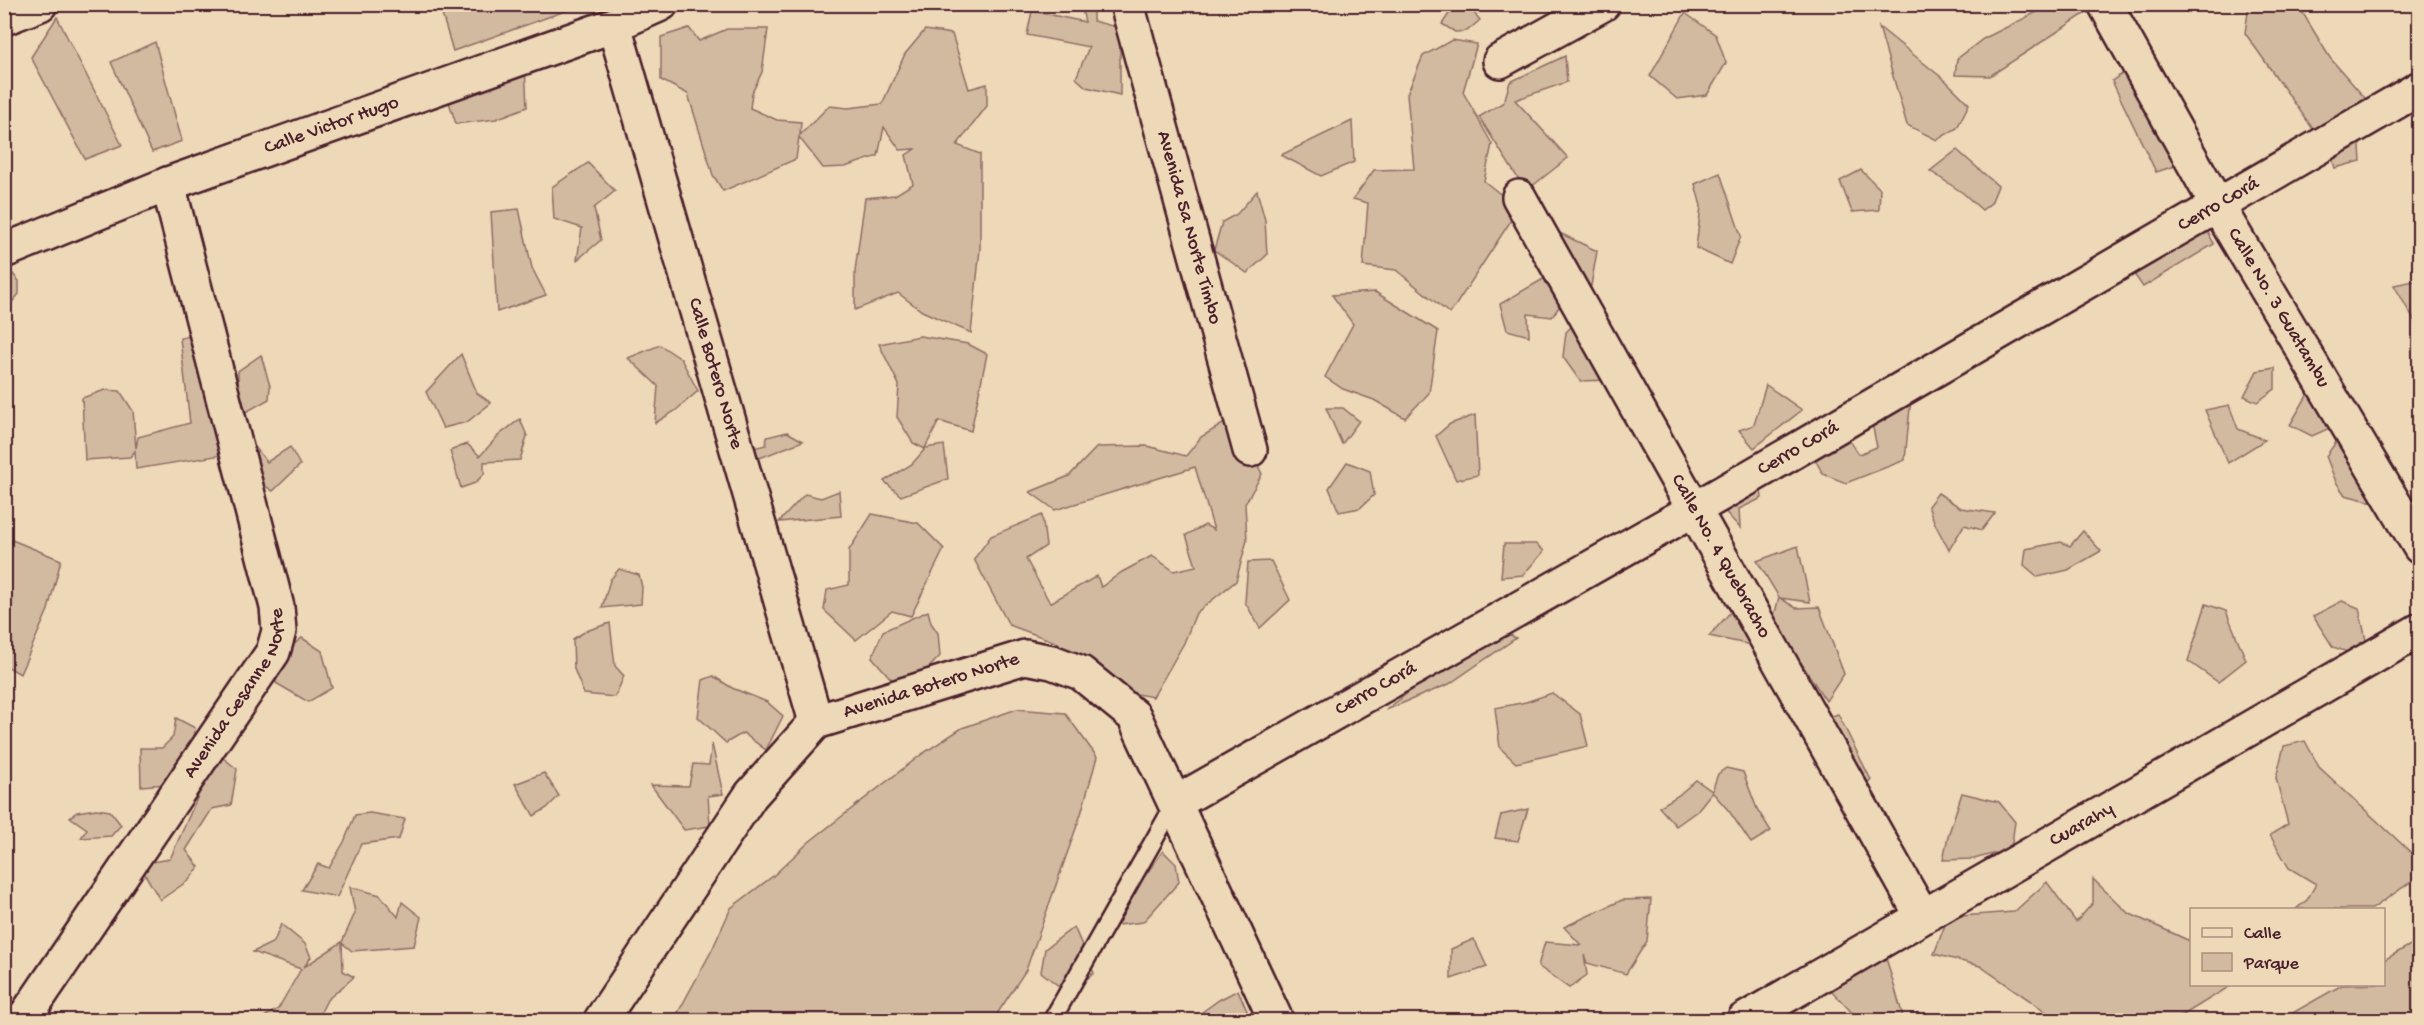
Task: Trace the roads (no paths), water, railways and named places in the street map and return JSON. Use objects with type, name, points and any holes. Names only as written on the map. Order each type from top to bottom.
[{"type":"street","points":[[4,18],[40,4]]},
{"type":"street","name":"Calle Victor Hugo","points":[[4,251],[168,184],[614,25],[661,4]]},
{"type":"street","name":"Avenida 5a Norte Timbo","points":[[1127,4],[1250,450]]},
{"type":"street","points":[[1500,61],[1603,4]]},
{"type":"street","name":"Calle No. 3 Guatambu","points":[[2105,4],[2218,207],[2420,547]]},
{"type":"street","name":"Calle Botero Norte","points":[[614,25],[816,722]]},
{"type":"street","name":"Cerro Corá","points":[[1175,803],[1693,510],[2420,88]]},
{"type":"street","name":"Avenida Cesanne Norte","points":[[22,1020],[273,651],[279,631],[277,607],[168,184]]},
{"type":"street","name":"Calle No. 4 Quebracho","points":[[1520,197],[1922,916]]},
{"type":"street","name":"Cuarahy","points":[[1744,1020],[2420,630]]},
{"type":"street","name":"Avenida Botero Norte","points":[[601,1020],[751,795],[816,722],[1025,657],[1052,662],[1081,673],[1134,716],[1276,1020]]},
{"type":"lane","points":[[1052,1020],[1175,803]]}]
